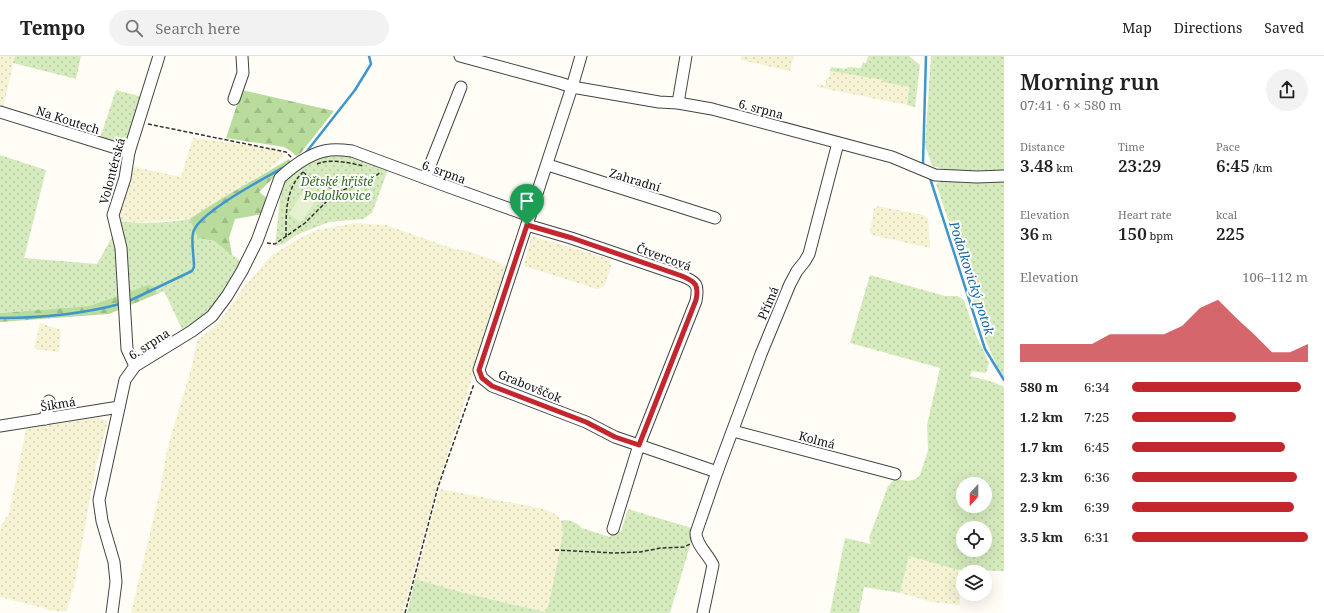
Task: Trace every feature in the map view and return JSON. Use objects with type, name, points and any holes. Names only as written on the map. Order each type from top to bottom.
[{"type":"street","name":"Volontérská","points":[[135,366],[127,349],[121,248],[113,216],[124,178],[129,152],[159,56]]},
{"type":"street","points":[[234,99],[243,74],[242,56]]},
{"type":"street","name":"6. srpna","points":[[460,56],[572,87],[659,102],[678,103],[712,109],[892,157],[935,175],[977,177],[1004,176]]},
{"type":"street","points":[[528,220],[548,165],[581,56]]},
{"type":"street","points":[[678,103],[686,56]]},
{"type":"street","points":[[425,178],[461,87]]},
{"type":"street","name":"Na Koutech","points":[[0,112],[129,152]]},
{"type":"street","name":"Přímá","points":[[716,472],[787,291],[797,271],[809,254],[838,143]]},
{"type":"street","name":"6. srpna","points":[[112,613],[116,582],[115,569],[102,521],[99,500],[125,380],[135,366],[192,332],[212,316],[234,284],[257,241],[280,178],[322,152],[340,149],[352,151],[425,178],[528,220]]},
{"type":"street","name":"Zahradní","points":[[548,165],[715,218]]},
{"type":"street","name":"Grabovščok","points":[[528,220],[492,333],[483,356],[479,370],[482,378],[492,386],[586,422],[615,437],[716,472]]},
{"type":"street","name":"Čtvercová","points":[[528,220],[572,238],[694,281],[697,286],[698,292],[696,300],[639,445]]},
{"type":"street","points":[[46,419],[49,401]]},
{"type":"street","name":"Šikmá","points":[[0,426],[119,407]]},
{"type":"street","name":"Kolmá","points":[[733,431],[895,474]]},
{"type":"street","points":[[613,529],[639,445]]},
{"type":"street","points":[[703,613],[713,565],[710,557],[697,541],[696,533],[716,472]]},
{"type":"path","points":[[139,122],[286,152],[299,167],[320,184],[331,189],[342,190]]},
{"type":"path","points":[[313,166],[323,162],[343,162],[366,167]]},
{"type":"path","points":[[275,244],[305,223],[333,196],[342,190],[370,180],[381,172],[387,164]]},
{"type":"path","points":[[286,237],[286,211],[288,199],[299,167]]},
{"type":"path","points":[[331,189],[333,196]]},
{"type":"path","points":[[405,613],[438,487],[476,380],[480,374]]},
{"type":"path","points":[[555,550],[615,553],[640,552],[661,548],[684,547],[697,541]]},
{"type":"shaded area","points":[[0,56],[15,56],[3,107],[0,106]]},
{"type":"shaded area","points":[[741,56],[794,56],[790,71],[741,60]]},
{"type":"shaded area","points":[[830,71],[883,80],[884,82],[909,87],[907,105],[817,87],[818,84],[825,86]]},
{"type":"shaded area","points":[[193,138],[256,146],[282,153],[283,157],[266,172],[191,218],[166,221],[121,221],[120,213],[130,170],[135,167],[181,177]]},
{"type":"shaded area","points":[[878,206],[923,215],[928,218],[930,248],[872,235],[870,232],[874,209]]},
{"type":"shaded area","points":[[355,223],[386,225],[454,249],[468,251],[506,266],[436,492],[403,613],[131,613],[160,491],[166,455],[191,370],[197,341],[219,323],[243,288],[272,255],[317,230]]},
{"type":"shaded area","points":[[532,236],[610,259],[611,266],[604,287],[597,289],[524,266]]},
{"type":"shaded area","points":[[40,323],[61,330],[59,352],[34,349]]},
{"type":"shaded area","points":[[95,418],[107,421],[107,425],[96,465],[75,582],[67,609],[65,611],[55,611],[0,597],[1,525],[9,514],[26,429]]},
{"type":"shaded area","points":[[440,489],[544,509],[557,515],[561,521],[563,532],[549,603],[545,612],[461,592],[415,579]]},
{"type":"shaded area","points":[[909,556],[956,569],[956,601],[960,601],[960,605],[932,602],[900,593]]},
{"type":"green space","points":[[15,56],[81,56],[76,79],[13,63]]},
{"type":"green space","points":[[868,56],[909,56],[920,65],[915,107],[907,105],[909,87],[883,82],[883,80],[830,71],[831,67],[846,69],[848,67],[861,68],[863,62],[866,63]]},
{"type":"green space","points":[[931,56],[1004,56],[1004,170],[953,171],[932,166],[925,145]]},
{"type":"green space","points":[[116,90],[143,97],[129,145],[124,147],[99,141]]},
{"type":"green space","points":[[242,90],[334,111],[300,154],[296,156],[284,147],[226,138]]},
{"type":"green space","name":"Dětské hřiště Podolkovice","points":[[332,153],[350,154],[388,170],[372,213],[363,219],[329,222],[296,235],[284,244],[275,246],[283,185],[292,173],[311,159]]},
{"type":"green space","points":[[0,155],[46,170],[24,258],[97,264],[121,221],[156,222],[185,220],[191,218],[190,220],[198,238],[214,241],[247,266],[236,271],[208,315],[196,324],[182,329],[164,291],[157,294],[155,287],[137,289],[89,306],[0,313]]},
{"type":"green space","points":[[289,159],[292,165],[272,179],[259,192],[267,198],[263,214],[235,219],[229,238],[232,255],[214,241],[198,238],[190,220],[191,218]]},
{"type":"green space","points":[[1004,180],[1004,377],[996,364],[982,332],[966,273],[936,184],[941,181]]},
{"type":"green space","points":[[303,192],[316,200],[301,222],[289,214]]},
{"type":"green space","points":[[870,275],[945,296],[958,296],[964,300],[976,335],[989,363],[986,373],[972,371],[970,376],[993,382],[1004,387],[1004,571],[992,571],[992,565],[956,565],[956,569],[909,556],[900,593],[864,587],[859,613],[830,613],[845,538],[871,544],[869,538],[888,486],[895,479],[908,481],[916,479],[920,475],[928,450],[927,425],[940,368],[850,343]]},
{"type":"green space","points":[[148,285],[155,287],[157,294],[109,314],[0,322],[0,313],[89,306]]},
{"type":"green space","points":[[628,509],[695,529],[670,613],[407,613],[415,579],[461,592],[545,612],[549,603],[563,532],[561,521],[566,520],[578,524],[582,528],[610,537],[612,532],[616,533],[621,531]]},
{"type":"waterway","points":[[304,155],[355,90],[371,64],[369,56]]},
{"type":"waterway","name":"Podolkovický potok","points":[[924,167],[926,56]]},
{"type":"waterway","points":[[129,301],[192,271],[194,267],[192,237],[197,225],[219,206],[234,196],[286,166]]},
{"type":"waterway","name":"Podolkovický potok","points":[[930,178],[985,349],[1004,380]]},
{"type":"waterway","points":[[0,318],[61,315],[120,304]]},
{"type":"route","points":[[527,225],[572,238],[682,276],[694,281],[697,286],[698,292],[696,300],[639,445],[615,437],[586,422],[492,386],[482,378],[479,370],[483,356],[492,333],[527,225]]}]
